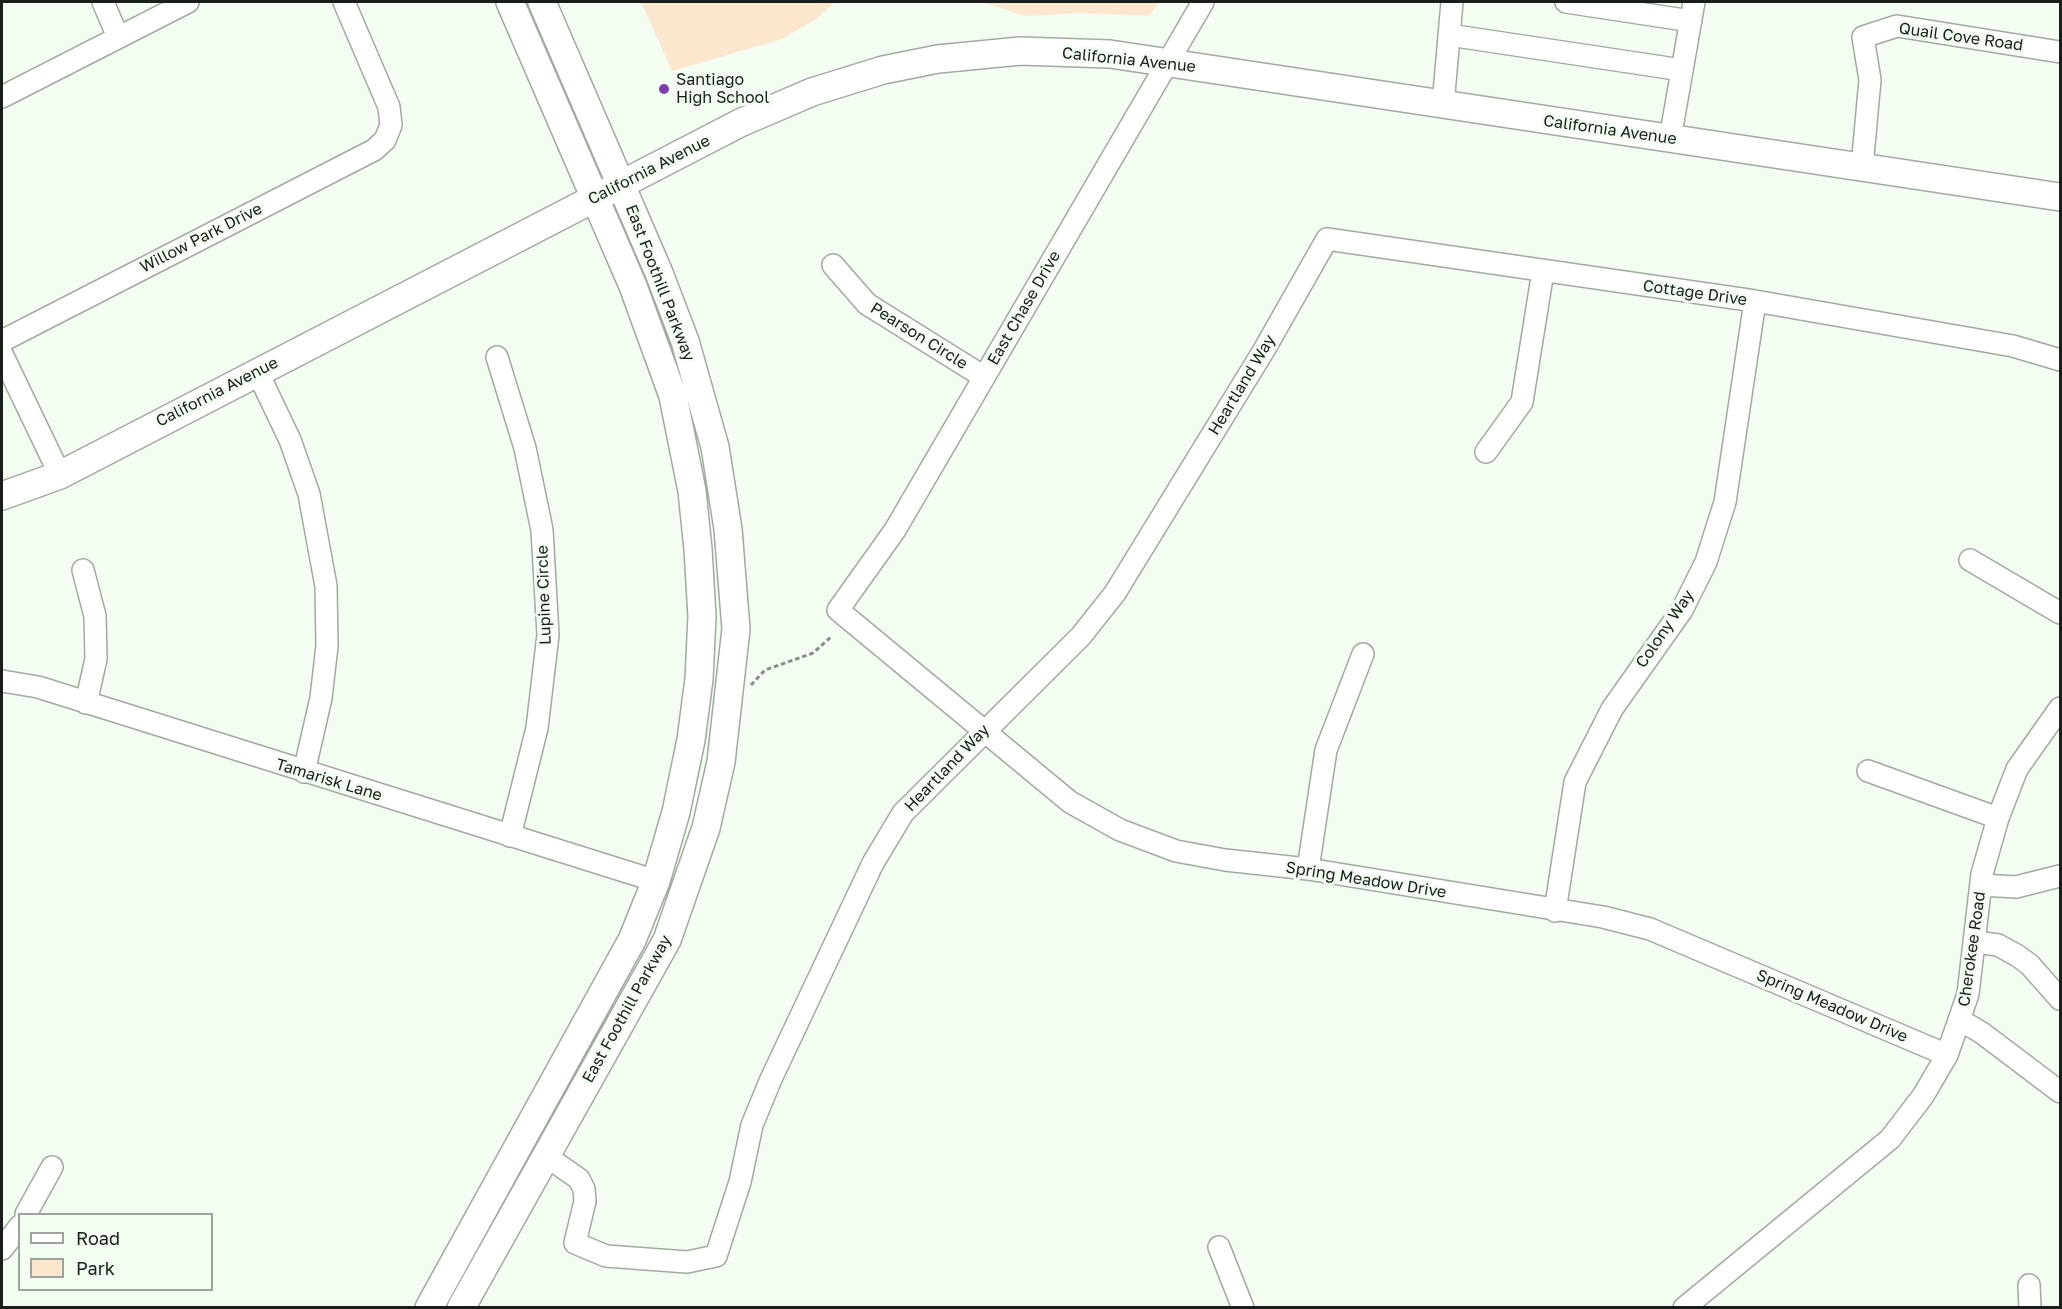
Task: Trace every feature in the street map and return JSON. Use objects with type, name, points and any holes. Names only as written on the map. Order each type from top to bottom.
[{"type":"main road","name":"East Foothill Parkway","points":[[429,1308],[632,940],[656,881],[676,812],[691,740],[699,679],[702,617],[698,549],[692,491],[673,396],[645,316],[596,197],[510,2]]},
{"type":"main road","name":"East Foothill Parkway","points":[[461,1308],[667,940],[702,839],[720,762],[736,628],[728,529],[715,447],[685,341],[542,2]]},
{"type":"main road","name":"California Avenue","points":[[2,496],[60,475],[620,184],[792,100],[902,65],[987,53],[1047,51],[1110,54],[2061,197]]},
{"type":"main road","points":[[608,1046],[609,1021],[654,929],[663,901],[664,892],[656,881]]},
{"type":"street","points":[[103,2],[118,37]]},
{"type":"street","points":[[2,97],[188,2]]},
{"type":"street","name":"Willow Park Drive","points":[[2,341],[374,150],[385,140],[391,125],[389,106],[344,2]]},
{"type":"street","name":"East Chase Drive","points":[[837,610],[895,530],[1203,2]]},
{"type":"street","points":[[1443,105],[1452,2]]},
{"type":"street","points":[[1566,2],[1693,11],[1670,139]]},
{"type":"street","name":"Quail Cove Road","points":[[1862,167],[1870,80],[1863,38],[1897,26],[2061,52]]},
{"type":"street","points":[[1449,34],[1682,70]]},
{"type":"street","name":"Cottage Drive","points":[[1327,239],[1755,301],[2013,346],[2061,360]]},
{"type":"street","name":"Heartland Way","points":[[546,1156],[579,1179],[584,1189],[585,1201],[575,1244],[606,1256],[617,1257],[687,1262],[716,1256],[737,1192],[752,1125],[771,1079],[873,863],[903,813],[983,730],[1081,636],[1115,593],[1264,350],[1327,239]]},
{"type":"street","name":"Pearson Circle","points":[[833,265],[867,304],[984,377]]},
{"type":"street","points":[[1486,452],[1522,402],[1543,271]]},
{"type":"street","name":"Colony Way","points":[[1555,911],[1575,782],[1612,709],[1682,610],[1706,562],[1725,502],[1755,301]]},
{"type":"street","points":[[2,354],[60,475]]},
{"type":"street","name":"Lupine Circle","points":[[497,357],[525,448],[542,530],[548,635],[537,728],[510,836]]},
{"type":"street","points":[[257,371],[290,440],[309,494],[326,586],[327,646],[321,698],[304,772]]},
{"type":"street","points":[[1971,560],[2061,613]]},
{"type":"street","points":[[83,570],[94,616],[96,659],[86,703]]},
{"type":"street","name":"Spring Meadow Drive","points":[[837,610],[1070,802],[1120,830],[1176,850],[1225,860],[1308,869],[1555,911],[1604,917],[1650,929],[1947,1056]]},
{"type":"street","points":[[1308,869],[1326,750],[1363,654]]},
{"type":"street","name":"Tamarisk Lane","points":[[2,681],[38,687],[656,881]]},
{"type":"street","name":"Cherokee Road","points":[[1684,1308],[1890,1139],[1923,1096],[1947,1056],[1968,994],[1981,885],[1998,818],[2018,769],[2061,708]]},
{"type":"street","points":[[1868,771],[1998,818]]},
{"type":"street","points":[[1981,885],[2016,887],[2061,876]]},
{"type":"street","points":[[1976,942],[1998,945],[2018,956],[2031,965],[2061,999]]},
{"type":"street","points":[[1960,1020],[1982,1033],[2061,1092]]},
{"type":"street","points":[[27,1213],[52,1167]]},
{"type":"street","points":[[2,1249],[18,1229]]},
{"type":"street","points":[[1219,1247],[1243,1308]]},
{"type":"street","points":[[2029,1285],[2030,1308]]},
{"type":"path","points":[[749,686],[765,670],[813,653],[831,637]]},
{"type":"green space","points":[[641,2],[835,2],[816,19],[782,39],[672,71]]},
{"type":"green space","points":[[983,2],[1159,2],[1149,16],[1079,13],[1025,16]]},
{"type":"place","name":"Santiago High School","points":[[664,89]]}]
